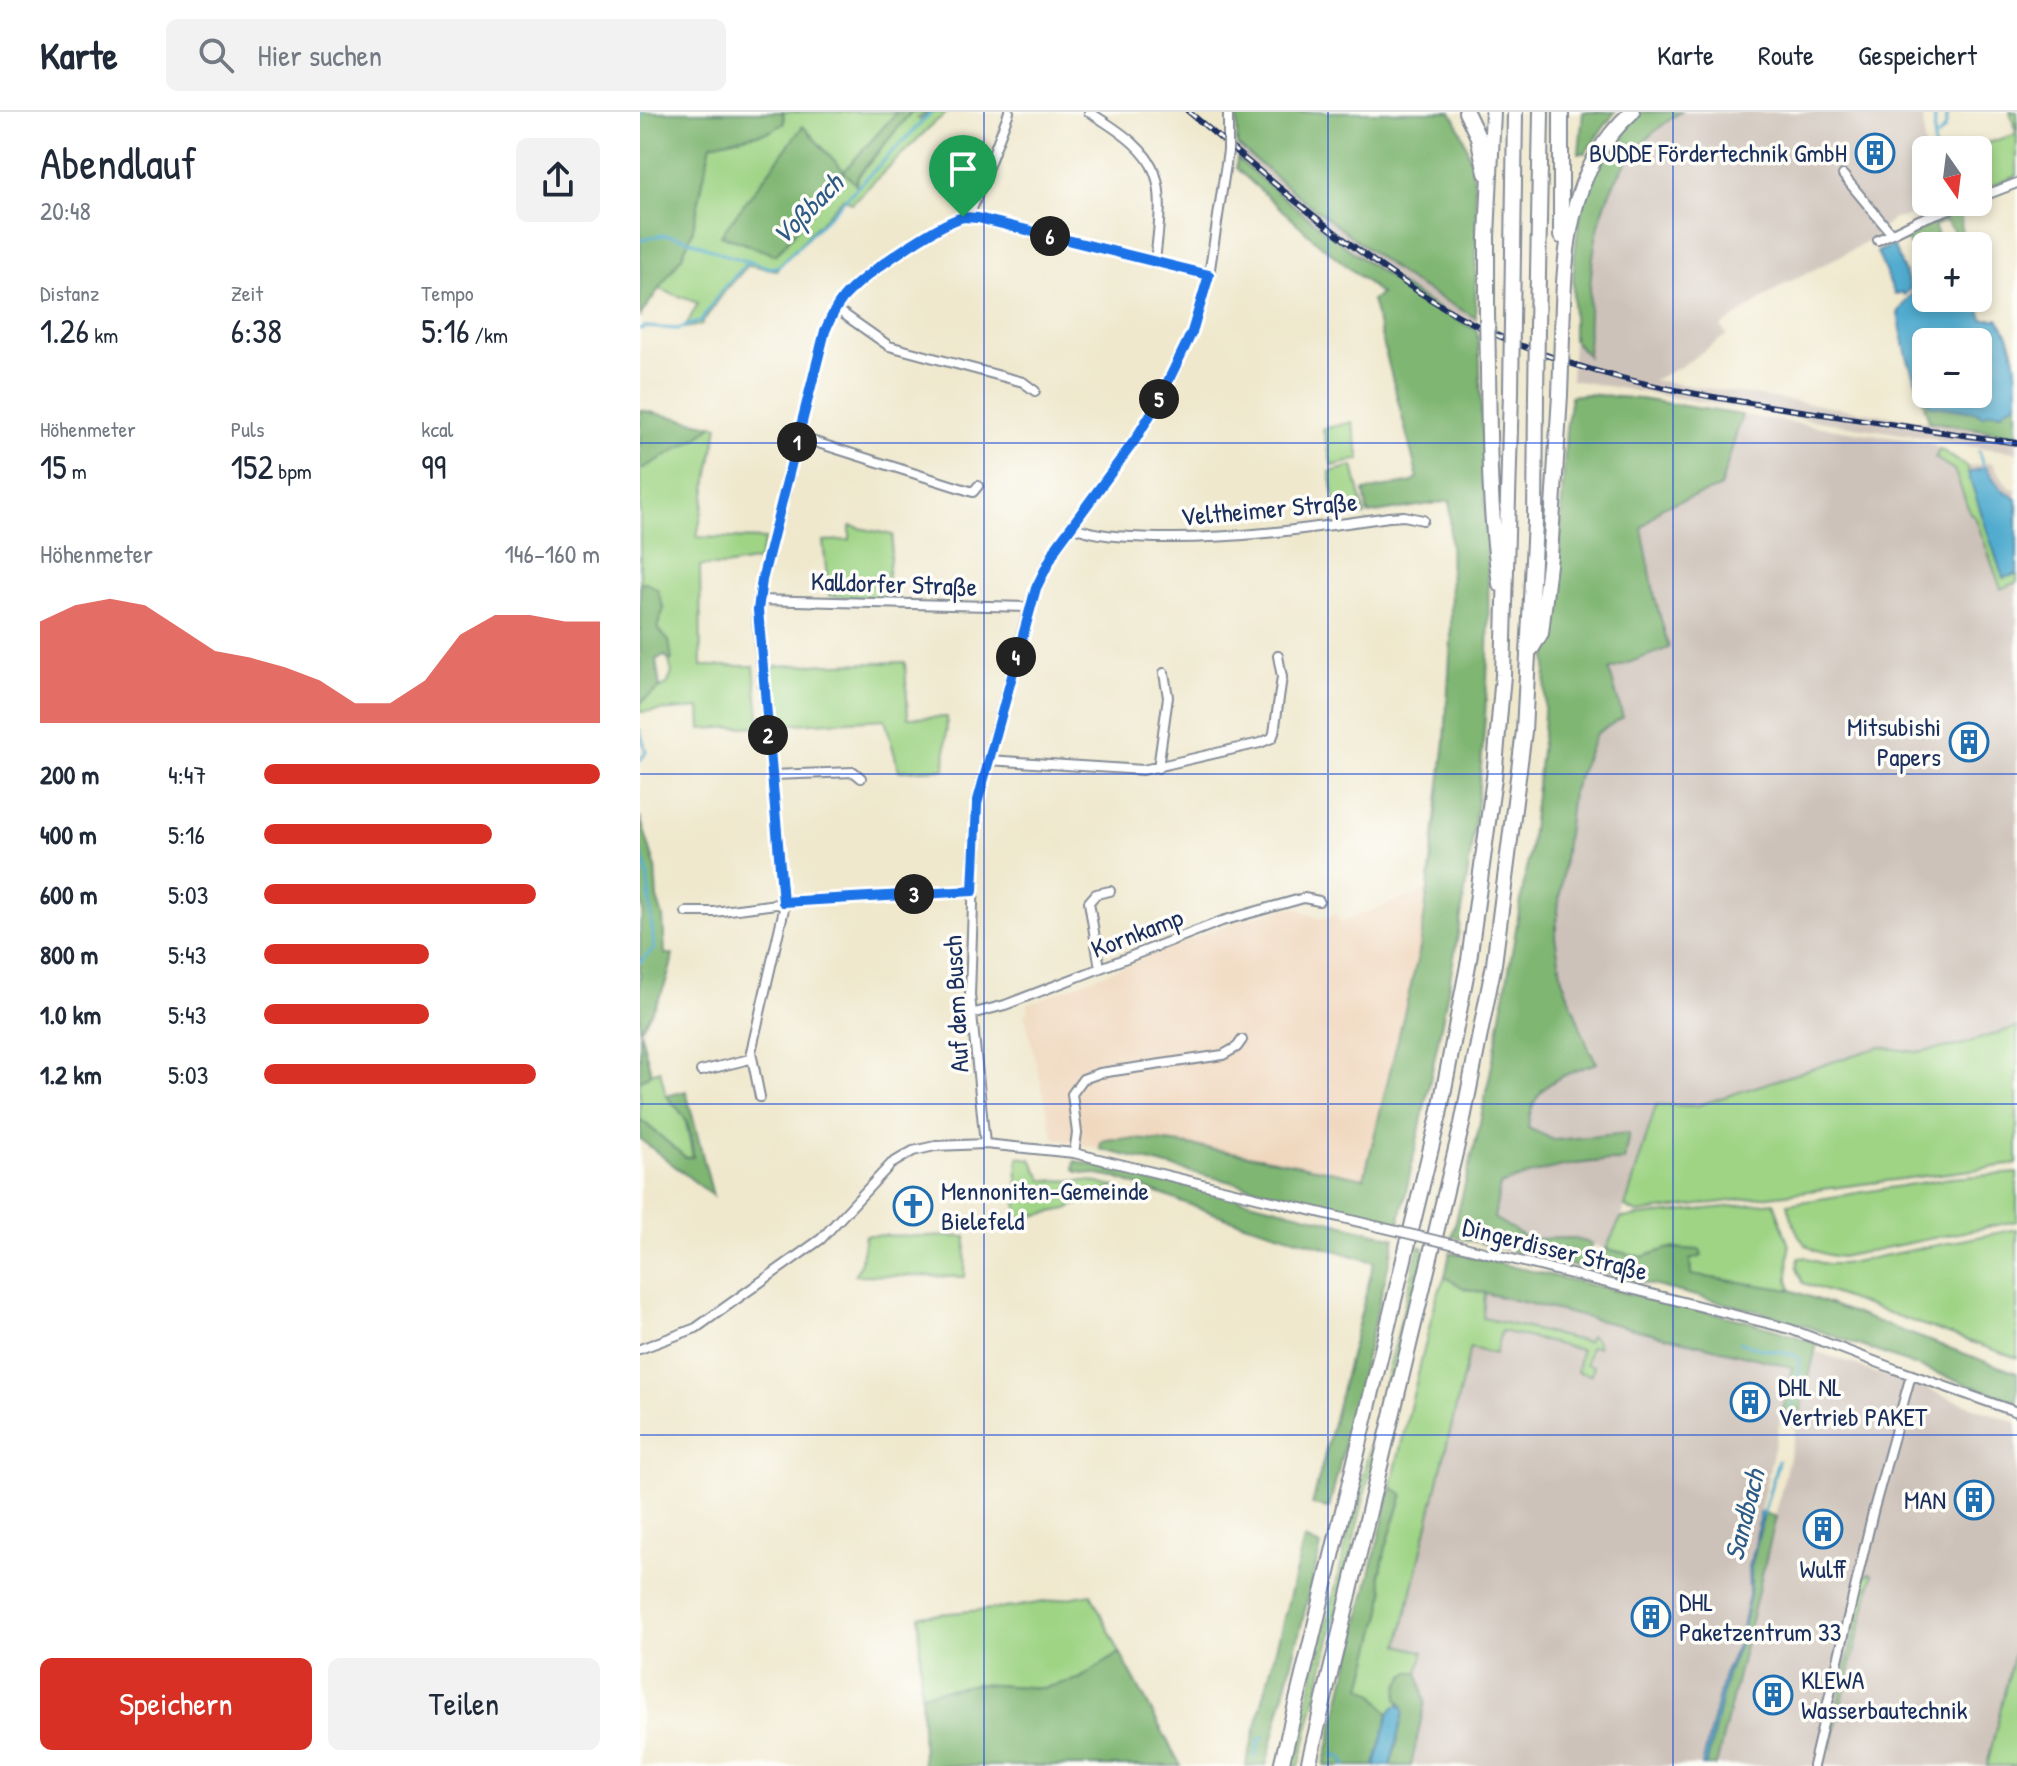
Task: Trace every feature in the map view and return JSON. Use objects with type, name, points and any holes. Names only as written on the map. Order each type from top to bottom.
[{"type":"highway","points":[[1466,112],[1483,154],[1489,205]]},
{"type":"highway","points":[[1493,112],[1487,313],[1489,391],[1494,543],[1506,616]]},
{"type":"highway","points":[[1281,1766],[1391,1318],[1456,1034],[1478,905],[1494,778],[1506,616],[1515,112]]},
{"type":"highway","points":[[1308,1766],[1468,1099],[1494,964],[1510,856],[1530,652],[1537,458],[1541,112]]},
{"type":"highway","points":[[1530,652],[1541,633],[1550,556],[1560,395],[1564,272],[1561,112]]},
{"type":"highway","points":[[1564,272],[1569,227],[1585,178],[1599,151],[1632,112]]},
{"type":"street","points":[[969,217],[1009,112]]},
{"type":"street","points":[[1089,112],[1126,138],[1153,167],[1162,195],[1155,261]]},
{"type":"street","name":"Auf dem Busch","points":[[985,1144],[971,1014],[977,804],[1029,607],[1052,554],[1135,440],[1158,402],[1192,332],[1209,275],[1228,151],[1228,112]]},
{"type":"street","points":[[1843,175],[1891,233]]},
{"type":"street","points":[[1992,193],[2017,183]]},
{"type":"street","points":[[1878,240],[1933,216]]},
{"type":"street","points":[[760,1097],[750,1059],[783,916],[783,902],[757,619],[758,600],[825,331],[835,308],[855,286],[931,231],[969,217],[1209,275]]},
{"type":"street","points":[[835,308],[889,346],[1023,382],[1035,391]]},
{"type":"street","points":[[799,437],[973,492],[978,486]]},
{"type":"street","name":"Veltheimer Straße","points":[[1071,526],[1104,536],[1207,539],[1283,533],[1389,517],[1423,520]]},
{"type":"street","name":"Kalldorfer Straße","points":[[758,600],[1029,607]]},
{"type":"street","points":[[988,760],[1129,770],[1158,768],[1260,743],[1272,738],[1282,677],[1278,656]]},
{"type":"street","points":[[1158,768],[1168,697],[1164,673]]},
{"type":"street","points":[[772,775],[854,772],[861,778]]},
{"type":"street","points":[[686,912],[714,912],[783,902],[973,891]]},
{"type":"street","points":[[1100,968],[1089,902],[1096,894],[1110,891]]},
{"type":"street","name":"Kornkamp","points":[[971,1014],[993,1009],[1231,918],[1304,898],[1319,901]]},
{"type":"street","points":[[1074,1153],[1077,1133],[1072,1094],[1083,1079],[1100,1073],[1223,1055],[1242,1040]]},
{"type":"street","points":[[701,1071],[750,1059]]},
{"type":"street","name":"Dingerdisser Straße","points":[[640,1349],[696,1328],[810,1248],[831,1231],[874,1181],[898,1159],[913,1151],[935,1146],[985,1144],[1074,1153],[1778,1325],[2017,1412]]},
{"type":"street","points":[[1813,1766],[1870,1525],[1911,1375]]},
{"type":"shaded area","points":[[1681,112],[1923,112],[1924,136],[1912,136],[1912,215],[1893,218],[1875,238],[1780,287],[1721,327],[1727,335],[1680,367],[1653,380],[2017,435],[2017,452],[1943,443],[1929,438],[1571,380],[1573,340],[1588,355],[1596,232],[1609,190],[1640,144]]},
{"type":"shaded area","points":[[1237,145],[1410,281],[1476,318],[1477,330],[1405,289],[1294,207],[1237,158]]},
{"type":"shaded area","points":[[1742,415],[1930,443],[1967,467],[1991,462],[2009,487],[2017,490],[2017,1027],[1957,1046],[1915,1052],[1879,1047],[1696,1106],[1656,1105],[1618,1229],[1606,1249],[1572,1238],[1529,1239],[1494,1218],[1500,1185],[1542,1169],[1624,1160],[1628,1133],[1554,1140],[1528,1128],[1529,1112],[1537,1095],[1551,1081],[1597,1063],[1562,979],[1555,936],[1572,792],[1596,734],[1609,670],[1669,648],[1655,598],[1642,528],[1662,507],[1720,488]]},
{"type":"shaded area","points":[[1428,889],[1420,948],[1364,1178],[1168,1143],[1101,1142],[1100,1149],[1054,1138],[1024,1013],[1029,1012],[1028,1004],[1231,923],[1293,906],[1320,919],[1336,914],[1340,922]]},
{"type":"shaded area","points":[[1485,1293],[1792,1367],[1755,1547],[1748,1566],[1749,1594],[1739,1642],[1724,1674],[1702,1766],[1411,1766],[1425,1702],[1380,1691],[1461,1315],[1479,1319]]},
{"type":"shaded area","points":[[1814,1351],[2017,1423],[2017,1639],[1987,1766],[1716,1766]]},
{"type":"green space","points":[[640,112],[783,112],[784,123],[771,131],[711,144],[692,233],[682,256],[640,316]]},
{"type":"green space","points":[[783,112],[897,112],[845,171],[856,183],[911,112],[930,112],[917,118],[919,120],[934,112],[948,112],[852,203],[843,198],[776,270],[748,265],[701,325],[685,328],[698,303],[659,289],[682,256],[692,233],[711,143],[771,131],[784,123]],"holes":[[[844,172],[776,255],[721,235]]]},
{"type":"green space","points":[[897,112],[911,112],[857,177],[856,185],[844,172],[776,255],[721,235],[803,126],[844,171]]},
{"type":"green space","points":[[1237,112],[1451,112],[1463,135],[1474,186],[1476,318],[1410,281],[1237,145]]},
{"type":"green space","points":[[1583,112],[1615,112],[1585,153],[1579,153]]},
{"type":"green space","points":[[1641,112],[1681,112],[1650,135],[1628,161],[1611,189],[1600,219],[1594,251],[1588,356],[1573,340],[1574,266],[1580,217],[1586,193],[1608,149]]},
{"type":"green space","points":[[2010,112],[2017,112],[2017,134]]},
{"type":"green space","points":[[2017,134],[2017,176],[1992,186],[1992,142]]},
{"type":"green space","points":[[1237,158],[1293,206],[1382,273],[1477,330],[1488,581],[1488,654],[1478,798],[1444,1012],[1399,1224],[1100,1149],[1101,1142],[1148,1140],[1227,1151],[1364,1178],[1420,948],[1445,740],[1451,639],[1450,501],[1368,514],[1364,491],[1413,482],[1418,478],[1372,300],[1381,294],[1314,239],[1236,168]]},
{"type":"green space","points":[[1949,216],[1961,216],[1962,232],[1954,232],[1946,221],[1934,226],[1937,232],[1912,232],[1912,252],[1905,234]]},
{"type":"green space","points":[[1587,394],[1742,415],[1720,488],[1662,507],[1642,528],[1655,598],[1669,648],[1609,670],[1623,717],[1596,734],[1572,792],[1555,936],[1562,979],[1597,1063],[1560,1077],[1542,1091],[1530,1113],[1528,1128],[1554,1140],[1629,1133],[1624,1161],[1560,1167],[1500,1185],[1494,1218],[1529,1239],[1572,1238],[1592,1244],[1585,1269],[1452,1236],[1495,1050],[1530,848],[1543,733],[1548,630],[1559,553],[1566,430],[1571,396]]},
{"type":"green space","points":[[2017,403],[2017,435],[1929,421],[1925,408],[1950,408],[1981,415],[2002,413],[2004,408]]},
{"type":"green space","points":[[640,410],[712,425],[699,437],[640,470]]},
{"type":"green space","points":[[1352,422],[1360,459],[1332,466],[1323,429]]},
{"type":"green space","points":[[712,425],[718,426],[697,537],[765,539],[759,560],[724,566],[700,566],[701,666],[754,666],[760,726],[701,729],[700,708],[640,712],[640,703],[646,696],[667,685],[672,673],[671,659],[657,628],[646,582],[640,583],[640,470],[699,437]]},
{"type":"green space","points":[[1940,449],[1967,467],[2003,578],[2017,574],[2017,582],[2001,589],[1976,519],[1970,513],[1954,470],[1935,458]]},
{"type":"green space","points":[[1353,466],[1365,515],[1338,519],[1330,472]]},
{"type":"green space","points":[[850,526],[893,535],[885,598],[829,596],[823,541],[850,540]]},
{"type":"green space","points":[[646,582],[657,589],[664,609],[657,628],[669,641],[672,660],[669,661],[666,656],[656,659],[660,688],[640,703],[640,583]]},
{"type":"green space","points":[[905,662],[908,718],[947,717],[945,769],[899,771],[885,719],[775,725],[769,666]]},
{"type":"green space","points":[[640,817],[655,865],[665,954],[673,954],[661,994],[640,1030],[640,923],[643,913]]},
{"type":"green space","points":[[2017,1027],[2017,1164],[1637,1213],[1625,1207],[1656,1105],[1696,1106],[1879,1047],[1916,1052],[1957,1046]]},
{"type":"green space","points":[[640,1030],[651,1073],[640,1081]]},
{"type":"green space","points":[[660,1070],[666,1096],[684,1114],[693,1157],[685,1157],[640,1119],[640,1081]]},
{"type":"green space","points":[[686,1091],[713,1196],[640,1139],[640,1119],[685,1157],[693,1157],[687,1123],[666,1096]]},
{"type":"green space","points":[[1018,1157],[1031,1159],[1043,1180],[1090,1181],[1115,1187],[1067,1209],[1017,1219]]},
{"type":"green space","points":[[1075,1161],[1195,1187],[1395,1238],[1329,1508],[1312,1505],[1374,1262],[1227,1218],[1116,1178],[1078,1172],[1074,1168]]},
{"type":"green space","points":[[2017,1173],[2017,1221],[1841,1257],[1818,1252],[1804,1242],[1788,1204],[1951,1178]]},
{"type":"green space","points":[[1774,1202],[1789,1246],[1788,1279],[1791,1290],[1691,1275],[1690,1260],[1670,1248],[1642,1257],[1606,1249],[1621,1218]]},
{"type":"green space","points":[[2017,1229],[2017,1358],[1803,1283],[1797,1268],[1799,1258],[1824,1264],[1843,1264]]},
{"type":"green space","points":[[865,1235],[966,1237],[965,1277],[855,1275],[861,1261]]},
{"type":"green space","points":[[1419,1246],[1424,1248],[1299,1766],[1292,1766]]},
{"type":"green space","points":[[1670,1248],[1700,1250],[1702,1256],[1690,1260],[1691,1275],[1791,1290],[2017,1373],[2017,1402],[1803,1325],[1599,1272],[1606,1249],[1642,1257]]},
{"type":"green space","points":[[1450,1252],[1747,1321],[1817,1343],[1797,1427],[1787,1421],[1783,1410],[1792,1367],[1464,1288],[1445,1277]]},
{"type":"green space","points":[[1445,1277],[1464,1288],[1485,1293],[1483,1318],[1587,1342],[1590,1336],[1596,1340],[1598,1347],[1590,1346],[1586,1364],[1594,1366],[1591,1375],[1577,1372],[1581,1350],[1506,1332],[1501,1331],[1495,1354],[1470,1348],[1399,1645],[1424,1652],[1418,1672],[1410,1672],[1397,1699],[1400,1705],[1389,1714],[1374,1694],[1362,1687],[1382,1610],[1384,1591],[1380,1576],[1386,1547],[1403,1494],[1391,1487],[1436,1299]]},
{"type":"green space","points":[[1391,1487],[1403,1494],[1380,1575],[1384,1591],[1382,1610],[1362,1687],[1374,1694],[1389,1714],[1375,1766],[1347,1766],[1342,1757],[1335,1754],[1342,1758],[1345,1766],[1324,1766]]},
{"type":"green space","points":[[1764,1513],[1776,1517],[1716,1766],[1706,1766],[1727,1674],[1740,1642],[1750,1594],[1751,1567]]},
{"type":"green space","points":[[1304,1539],[1321,1546],[1266,1766],[1246,1766]]},
{"type":"green space","points":[[1873,1574],[1831,1747],[1825,1741],[1831,1733],[1858,1617],[1856,1613],[1864,1577]]},
{"type":"green space","points":[[1091,1594],[1120,1653],[1079,1679],[1043,1688],[977,1684],[921,1694],[919,1616],[1014,1607]]},
{"type":"green space","points":[[2017,1639],[2017,1766],[1987,1766]]},
{"type":"green space","points":[[1120,1653],[1181,1766],[923,1766],[921,1694],[977,1684],[1043,1688],[1079,1679]]},
{"type":"green space","points":[[1410,1672],[1418,1672],[1425,1702],[1411,1766],[1390,1766],[1403,1706],[1397,1699],[1398,1691],[1402,1680]]},
{"type":"water","points":[[1893,245],[1911,288],[1904,295],[1902,292],[1895,295],[1877,252]]},
{"type":"water","points":[[1912,293],[1912,312],[1981,312],[1983,319],[1998,319],[2009,337],[2015,358],[2017,403],[2003,412],[1989,412],[1983,416],[1977,412],[1950,408],[1992,408],[1992,328],[1912,328],[1912,371],[1898,313]]},
{"type":"water","points":[[1985,467],[2000,488],[2017,499],[2017,574],[2003,578],[1968,473]]},
{"type":"water","points":[[1760,1512],[1764,1513],[1751,1567],[1750,1594],[1740,1642],[1727,1674],[1706,1766],[1702,1766],[1724,1674],[1739,1641],[1749,1594],[1748,1566],[1755,1547]]},
{"type":"water","points":[[1400,1705],[1404,1711],[1390,1766],[1375,1766],[1389,1714]]},
{"type":"waterway","points":[[640,122],[641,112]]},
{"type":"waterway","name":"Voßbach","points":[[640,241],[672,236],[771,268],[779,266],[932,112]]},
{"type":"waterway","points":[[1934,136],[1935,112]]},
{"type":"waterway","points":[[1939,136],[1945,129],[1948,112]]},
{"type":"waterway","points":[[640,329],[678,329],[701,321],[721,291],[749,261]]},
{"type":"waterway","points":[[1979,451],[1984,471]]},
{"type":"waterway","points":[[640,730],[646,752],[640,761]]},
{"type":"waterway","points":[[640,849],[647,870],[654,949],[640,962]]},
{"type":"waterway","name":"Sandbach","points":[[1740,1342],[1798,1357],[1800,1367],[1789,1421]]},
{"type":"waterway","name":"Sandbach","points":[[1763,1515],[1778,1461]]},
{"type":"waterway","name":"Sandbach","points":[[1255,1757],[1260,1738],[1264,1737]]},
{"type":"waterway","name":"Sandbach","points":[[1334,1755],[1342,1757],[1346,1766]]},
{"type":"railway","points":[[1189,112],[1286,194],[1388,271],[1459,316],[1539,353],[1666,388],[2017,443]]},
{"type":"place","name":"BUDDE Fördertechnik GmbH","points":[[1875,153]]},
{"type":"place","name":"Mitsubishi Papers","points":[[1969,742]]},
{"type":"place","name":"Mennoniten-Gemeinde Bielefeld","points":[[913,1206]]},
{"type":"place","name":"DHL NL Vertrieb PAKET","points":[[1750,1402]]},
{"type":"place","name":"MAN","points":[[1974,1500]]},
{"type":"place","name":"Wulff","points":[[1823,1529]]},
{"type":"place","name":"DHL Paketzentrum 33","points":[[1651,1617]]},
{"type":"place","name":"KLEWA Wasserbautechnik","points":[[1773,1695]]},
{"type":"route","points":[[963,217],[978,218],[1209,275],[1202,303],[1178,365],[1148,420],[1057,546],[1036,588],[977,804],[973,891],[783,902],[757,619],[758,600],[825,331],[835,308],[855,286],[931,231],[963,217]]}]
